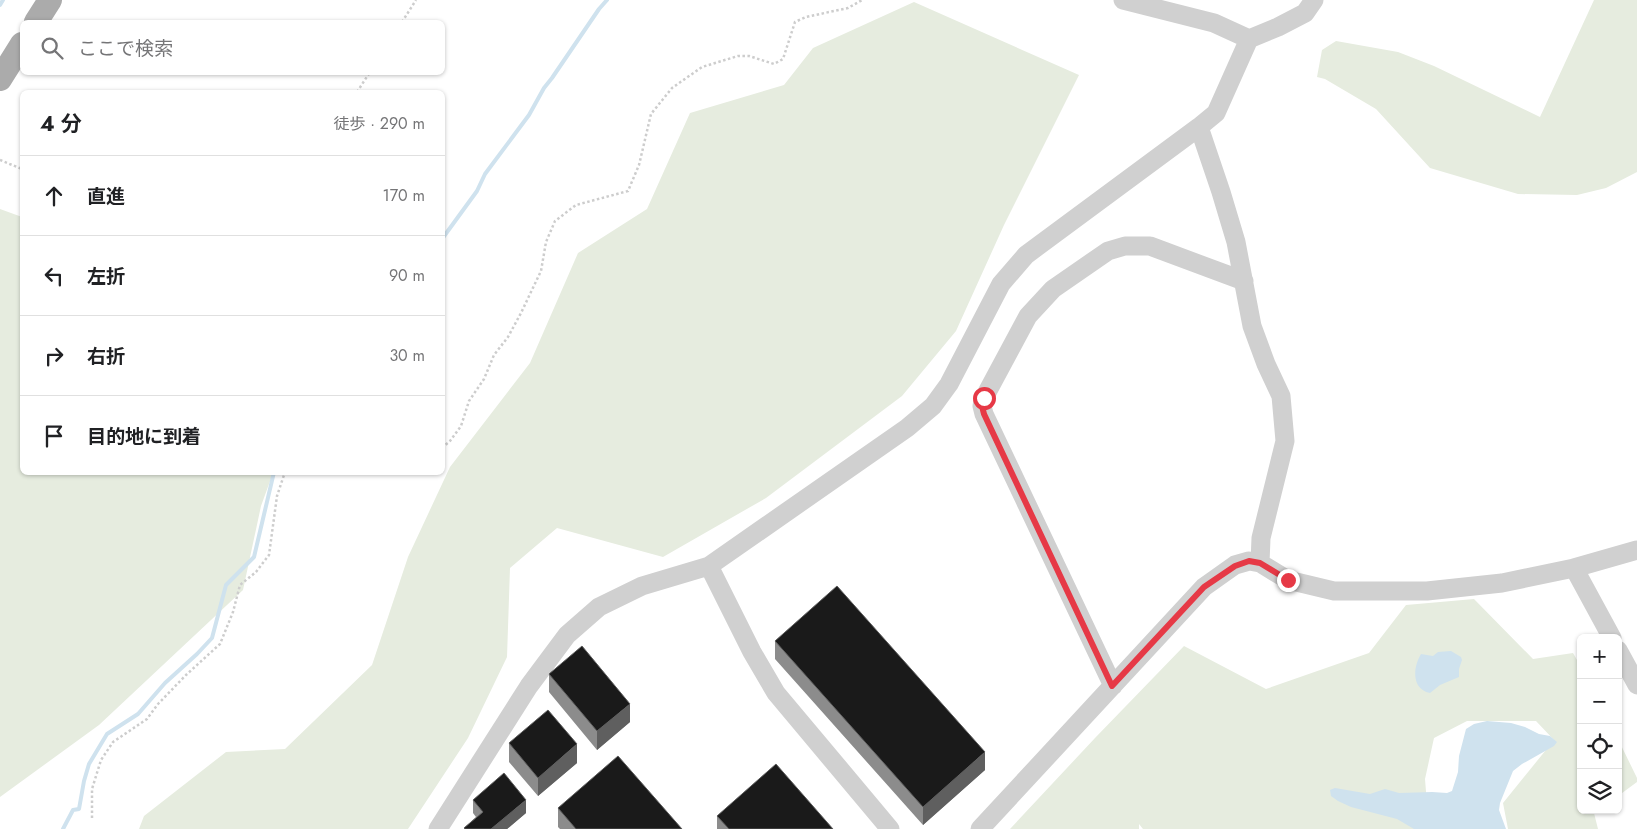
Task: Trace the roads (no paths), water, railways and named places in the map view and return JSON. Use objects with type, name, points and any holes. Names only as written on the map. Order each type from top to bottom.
[{"type":"main road","points":[[37,20],[50,0]]},
{"type":"main road","points":[[0,79],[20,47]]},
{"type":"street","points":[[1123,0],[1214,23],[1249,39]]},
{"type":"street","points":[[438,829],[529,686],[567,635],[599,607],[642,586],[709,566],[899,433],[933,406],[949,384],[1001,284],[1026,256],[1216,113],[1249,39],[1305,13],[1314,0]]},
{"type":"street","points":[[1198,128],[1221,192],[1236,242],[1252,326],[1266,364],[1281,396],[1285,441],[1261,538],[1260,563]]},
{"type":"street","points":[[1112,686],[984,414],[982,406],[984,398],[1028,316],[1053,289],[1108,251],[1125,246],[1150,246],[1244,281]]},
{"type":"street","points":[[980,829],[1204,587],[1235,566],[1249,561],[1260,563],[1288,580],[1334,591],[1427,591],[1502,583],[1574,568],[1636,551]]},
{"type":"street","points":[[709,566],[752,652],[776,693],[890,829]]},
{"type":"street","points":[[1574,568],[1610,634]]},
{"type":"street","points":[[1622,657],[1637,685]]},
{"type":"water","points":[[1451,651],[1461,657],[1462,660],[1459,677],[1440,685],[1430,693],[1424,691],[1419,687],[1415,677],[1416,665],[1421,654],[1433,656],[1438,652]]},
{"type":"water","points":[[1487,721],[1511,723],[1525,727],[1539,734],[1550,736],[1557,742],[1554,746],[1513,771],[1499,810],[1506,829],[1414,829],[1397,819],[1351,807],[1331,796],[1330,790],[1335,788],[1370,794],[1385,789],[1399,793],[1447,793],[1452,791],[1458,772],[1459,756],[1466,729],[1474,724]]},
{"type":"waterway","points":[[0,5],[3,0]]},
{"type":"waterway","points":[[445,235],[477,191],[485,174],[529,115],[544,88],[607,0]]},
{"type":"waterway","points":[[63,829],[73,810],[79,809],[89,764],[107,734],[138,714],[165,683],[212,638],[226,585],[254,557],[273,475]]}]
